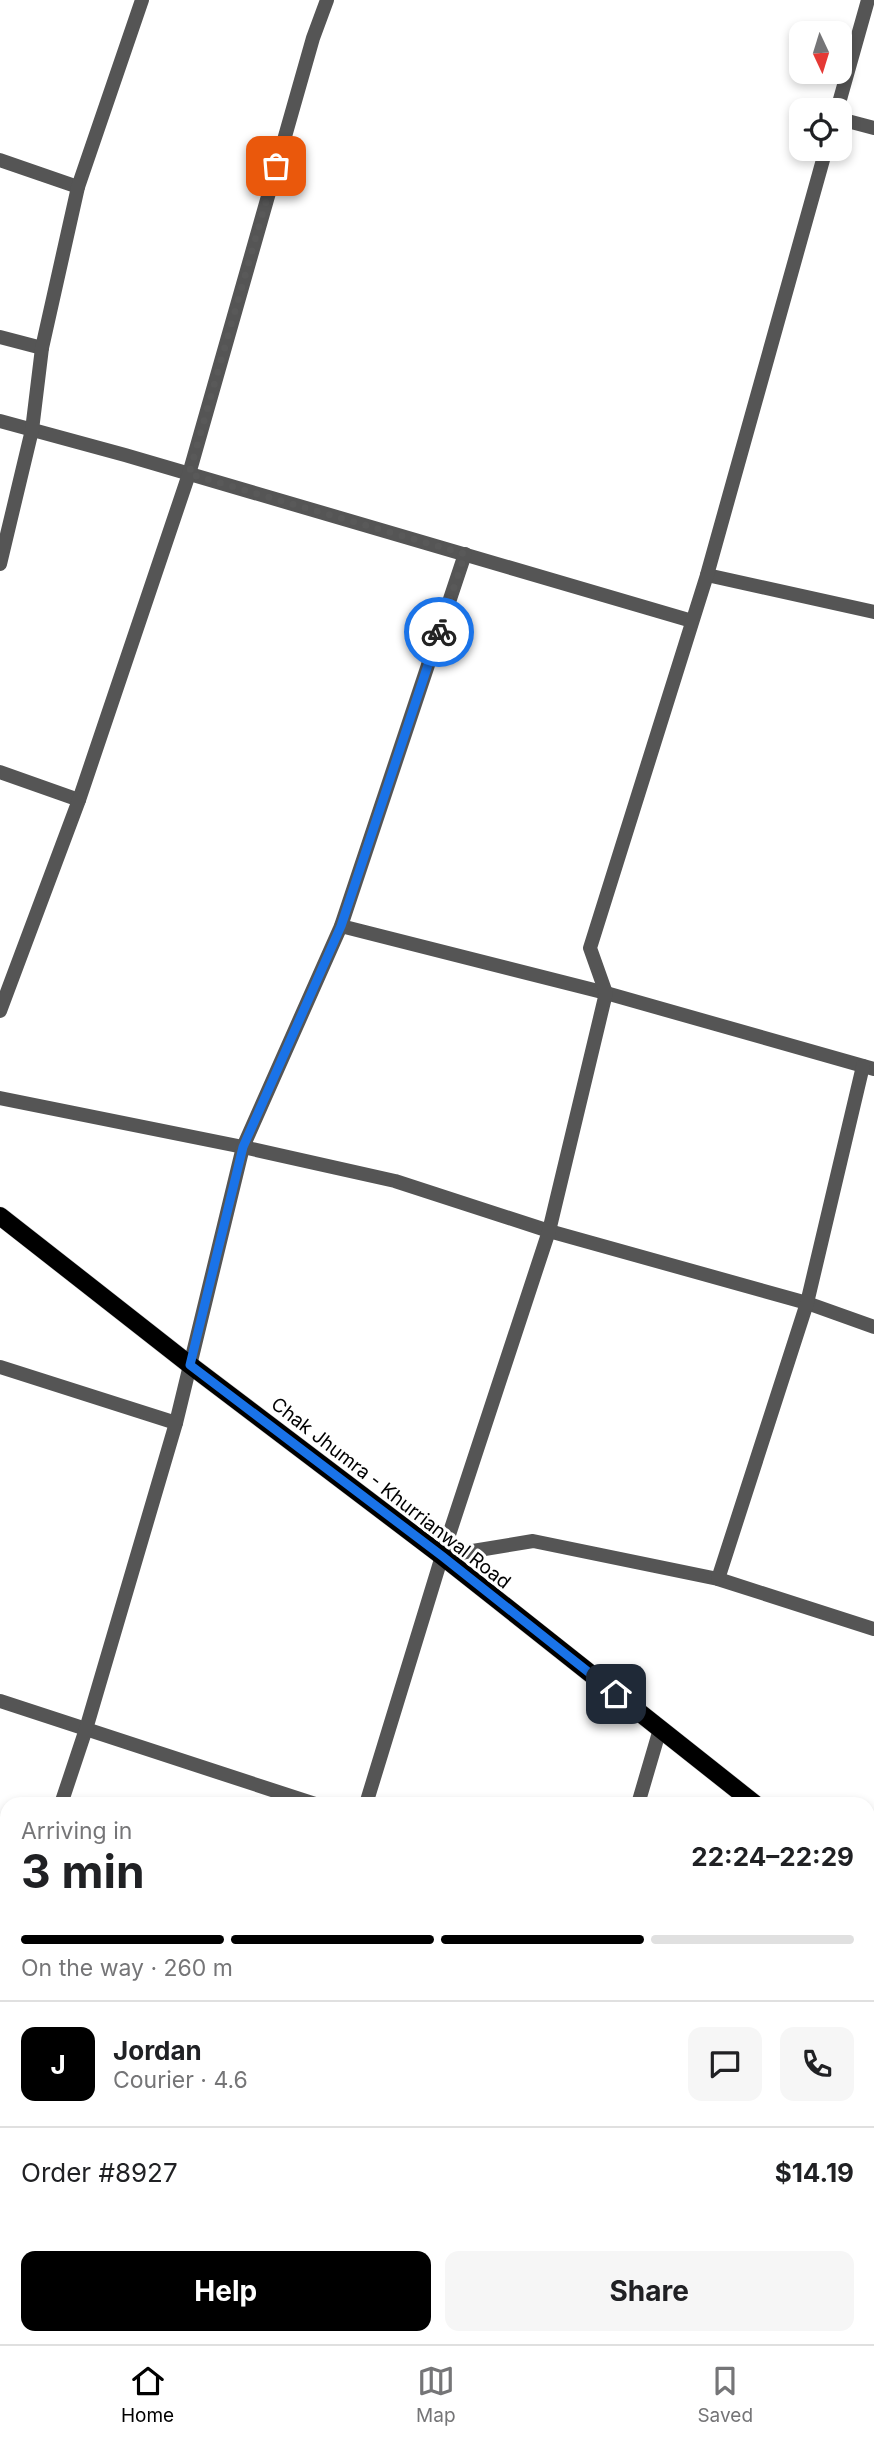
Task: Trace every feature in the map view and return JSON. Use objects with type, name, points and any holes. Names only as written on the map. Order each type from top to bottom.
[{"type":"main road","name":"Chak Jhumra - Khurrianwal Road","points":[[0,1216],[190,1365],[442,1556],[746,1797]]},
{"type":"street","points":[[0,564],[32,430],[42,348],[78,187],[142,0]]},
{"type":"street","points":[[0,1011],[79,800],[189,474],[313,38],[327,0]]},
{"type":"street","points":[[840,98],[868,0]]},
{"type":"street","points":[[852,122],[874,128]]},
{"type":"street","points":[[0,160],[78,187]]},
{"type":"street","points":[[368,1797],[442,1556],[549,1230],[606,993],[590,948],[706,575],[823,161]]},
{"type":"street","points":[[0,337],[42,348]]},
{"type":"street","points":[[0,421],[692,621]]},
{"type":"street","points":[[63,1797],[176,1423],[243,1147],[341,926],[465,554]]},
{"type":"street","points":[[706,575],[874,612]]},
{"type":"street","points":[[0,772],[79,800]]},
{"type":"street","points":[[341,926],[606,993],[869,1067],[807,1303],[718,1579]]},
{"type":"street","points":[[0,1098],[396,1181],[549,1230],[807,1303],[874,1327]]},
{"type":"street","points":[[0,1367],[176,1423]]},
{"type":"street","points":[[442,1556],[533,1541],[718,1579],[874,1629]]},
{"type":"street","points":[[0,1701],[294,1797]]},
{"type":"street","points":[[640,1797],[660,1729]]},
{"type":"way so far","points":[[276,166],[189,474],[465,554],[439,632]]},
{"type":"route","points":[[439,632],[341,926],[243,1147],[190,1365],[442,1556],[616,1694]]}]
